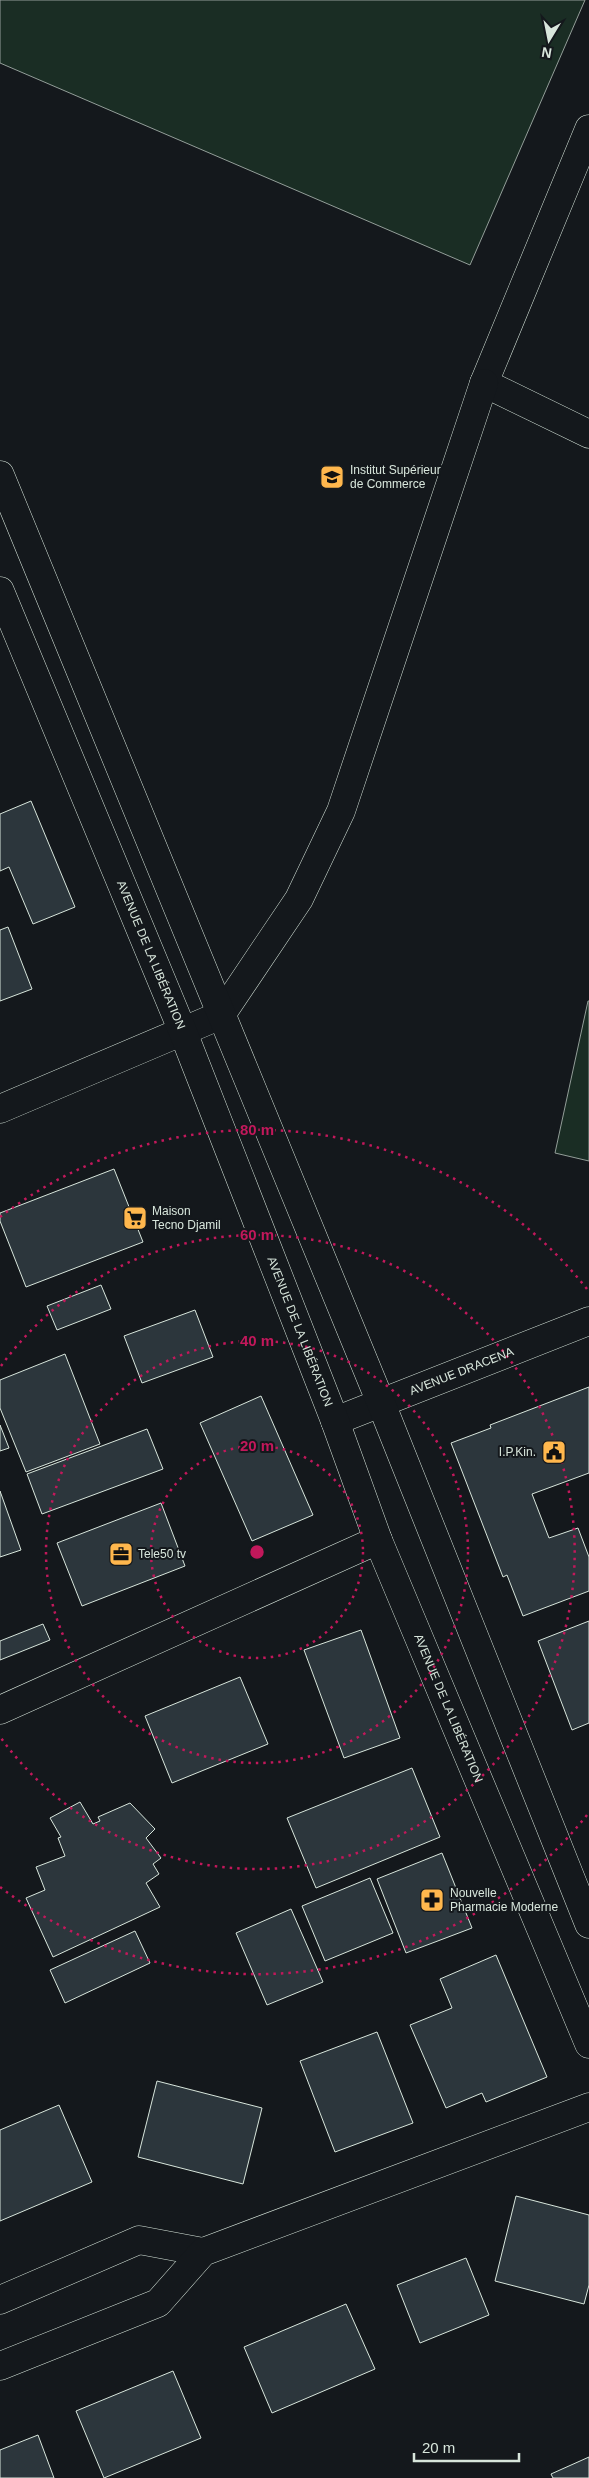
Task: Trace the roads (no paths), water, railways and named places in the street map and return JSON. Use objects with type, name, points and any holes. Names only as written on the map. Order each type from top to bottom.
[{"type":"main road","points":[[0,1109],[221,1015],[300,899],[341,812],[484,383],[589,129]]},
{"type":"main road","points":[[484,383],[589,434]]},
{"type":"main road","points":[[0,475],[381,1403],[582,1886],[589,1924]]},
{"type":"main road","name":"AVENUE DE LA LIBÉRATION","points":[[0,591],[182,1032],[335,1421],[378,1540],[589,2044]]},
{"type":"main road","name":"AVENUE DRACENA","points":[[335,1421],[589,1321]]},
{"type":"main road","points":[[0,1710],[378,1540]]},
{"type":"main road","points":[[0,2366],[158,2303],[203,2252],[589,2107]]},
{"type":"main road","points":[[0,2300],[139,2240],[203,2252]]},
{"type":"place","name":"Institut Supérieur de Commerce","points":[[332,477]]},
{"type":"place","name":"Maison Tecno Djamil","points":[[135,1218]]},
{"type":"place","name":"I.P.Kin.","points":[[554,1452]]},
{"type":"place","name":"Tele50 tv","points":[[121,1554]]},
{"type":"place","name":"Nouvelle Pharmacie Moderne","points":[[432,1900]]}]
